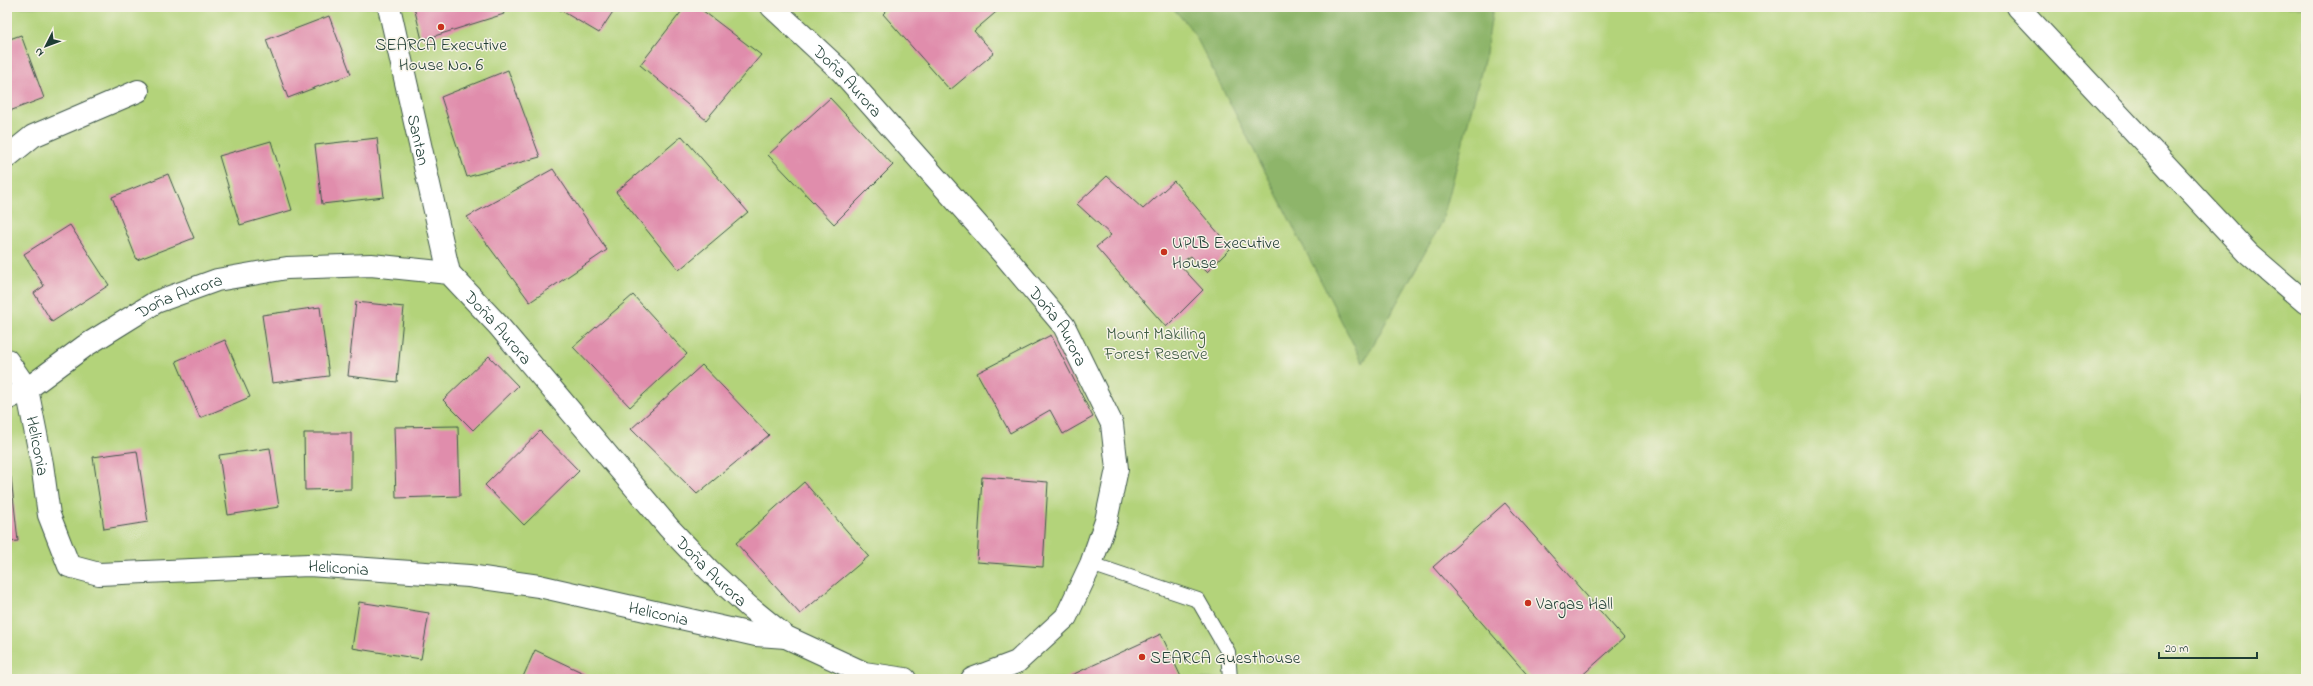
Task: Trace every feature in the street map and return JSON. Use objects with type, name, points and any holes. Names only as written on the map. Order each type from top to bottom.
[{"type":"street","name":"Santan","points":[[389,7],[449,273]]},
{"type":"street","name":"Doña Aurora","points":[[772,7],[842,72],[1005,256],[1064,326],[1112,424],[1117,469],[1106,521],[1091,564],[1066,617],[1017,662],[972,679]]},
{"type":"street","points":[[2018,7],[2248,253],[2306,303]]},
{"type":"street","points":[[7,157],[33,136],[138,91]]},
{"type":"street","name":"Doña Aurora","points":[[7,399],[27,389],[86,346],[156,302],[218,280],[287,268],[371,265],[449,273],[503,330],[669,528],[709,570],[786,637],[864,673],[905,679]]},
{"type":"street","points":[[7,360],[27,389]]},
{"type":"street","name":"Heliconia","points":[[27,389],[42,464],[49,515],[69,566],[99,574],[309,565],[469,576],[539,586],[749,634],[786,637]]},
{"type":"lane","points":[[1091,564],[1198,600],[1228,652],[1230,679]]},
{"type":"green space","name":"Mount Makiling Forest Reserve","points":[[7,7],[2306,7],[2306,679],[7,679]]},
{"type":"green space","points":[[1172,7],[1493,7],[1486,53],[1442,222],[1363,363],[1193,31]]},
{"type":"building","name":"SEARCA Executive House No. 6","points":[[414,7],[501,7],[504,14],[422,40]]},
{"type":"building","points":[[555,7],[616,7],[599,33]]},
{"type":"building","points":[[685,7],[698,7],[761,55],[706,120],[640,65]]},
{"type":"building","points":[[890,7],[1002,7],[974,31],[994,53],[950,90],[883,14]]},
{"type":"building","points":[[329,16],[351,74],[288,98],[266,40]]},
{"type":"building","points":[[21,35],[44,98],[7,112],[7,40]]},
{"type":"building","points":[[508,70],[540,157],[467,177],[441,97]]},
{"type":"building","points":[[830,98],[893,165],[834,224],[768,155]]},
{"type":"building","points":[[682,136],[748,212],[679,270],[616,192]]},
{"type":"building","points":[[377,138],[384,197],[322,204],[315,145]]},
{"type":"building","points":[[271,141],[292,210],[240,225],[219,156]]},
{"type":"building","points":[[553,169],[607,250],[530,302],[467,217]]},
{"type":"building","points":[[168,174],[194,238],[137,260],[112,197]]},
{"type":"building","name":"UPLB Executive House","points":[[1107,176],[1143,209],[1174,181],[1231,248],[1207,272],[1191,256],[1179,264],[1203,290],[1166,327],[1096,247],[1111,235],[1077,204]]},
{"type":"building","points":[[70,225],[109,285],[52,322],[34,293],[44,286],[24,254]]},
{"type":"building","points":[[633,295],[687,354],[630,407],[573,347]]},
{"type":"building","points":[[356,302],[404,307],[397,382],[348,376]]},
{"type":"building","points":[[320,307],[329,376],[272,383],[262,315]]},
{"type":"building","points":[[1051,335],[1093,417],[1063,434],[1050,410],[1010,433],[977,373]]},
{"type":"building","points":[[225,340],[250,397],[200,418],[176,361]]},
{"type":"building","points":[[489,356],[518,386],[473,430],[443,400]]},
{"type":"building","points":[[702,365],[769,435],[697,494],[631,429]]},
{"type":"building","points":[[458,426],[460,496],[396,498],[394,427]]},
{"type":"building","points":[[540,431],[579,471],[524,525],[485,485]]},
{"type":"building","points":[[304,433],[351,433],[351,489],[305,490]]},
{"type":"building","points":[[270,448],[279,507],[228,515],[219,455]]},
{"type":"building","points":[[137,451],[148,522],[104,529],[93,457]]},
{"type":"building","points":[[11,477],[18,541],[7,542],[7,478]]},
{"type":"building","points":[[982,477],[1048,482],[1043,567],[977,562]]},
{"type":"building","points":[[804,482],[869,556],[800,614],[736,543]]},
{"type":"building","name":"Vargas Hall","points":[[1505,503],[1624,638],[1578,679],[1531,679],[1433,567]]},
{"type":"building","points":[[359,602],[429,613],[421,659],[352,648]]},
{"type":"building","name":"SEARCA Guesthouse","points":[[1161,634],[1182,679],[1063,679]]},
{"type":"building","points":[[535,650],[596,679],[522,679]]},
{"type":"place","name":"SEARCA Executive House No. 6","points":[[441,27]]},
{"type":"place","name":"UPLB Executive House","points":[[1164,252]]},
{"type":"place","name":"Vargas Hall","points":[[1528,603]]},
{"type":"place","name":"SEARCA Guesthouse","points":[[1142,657]]}]
